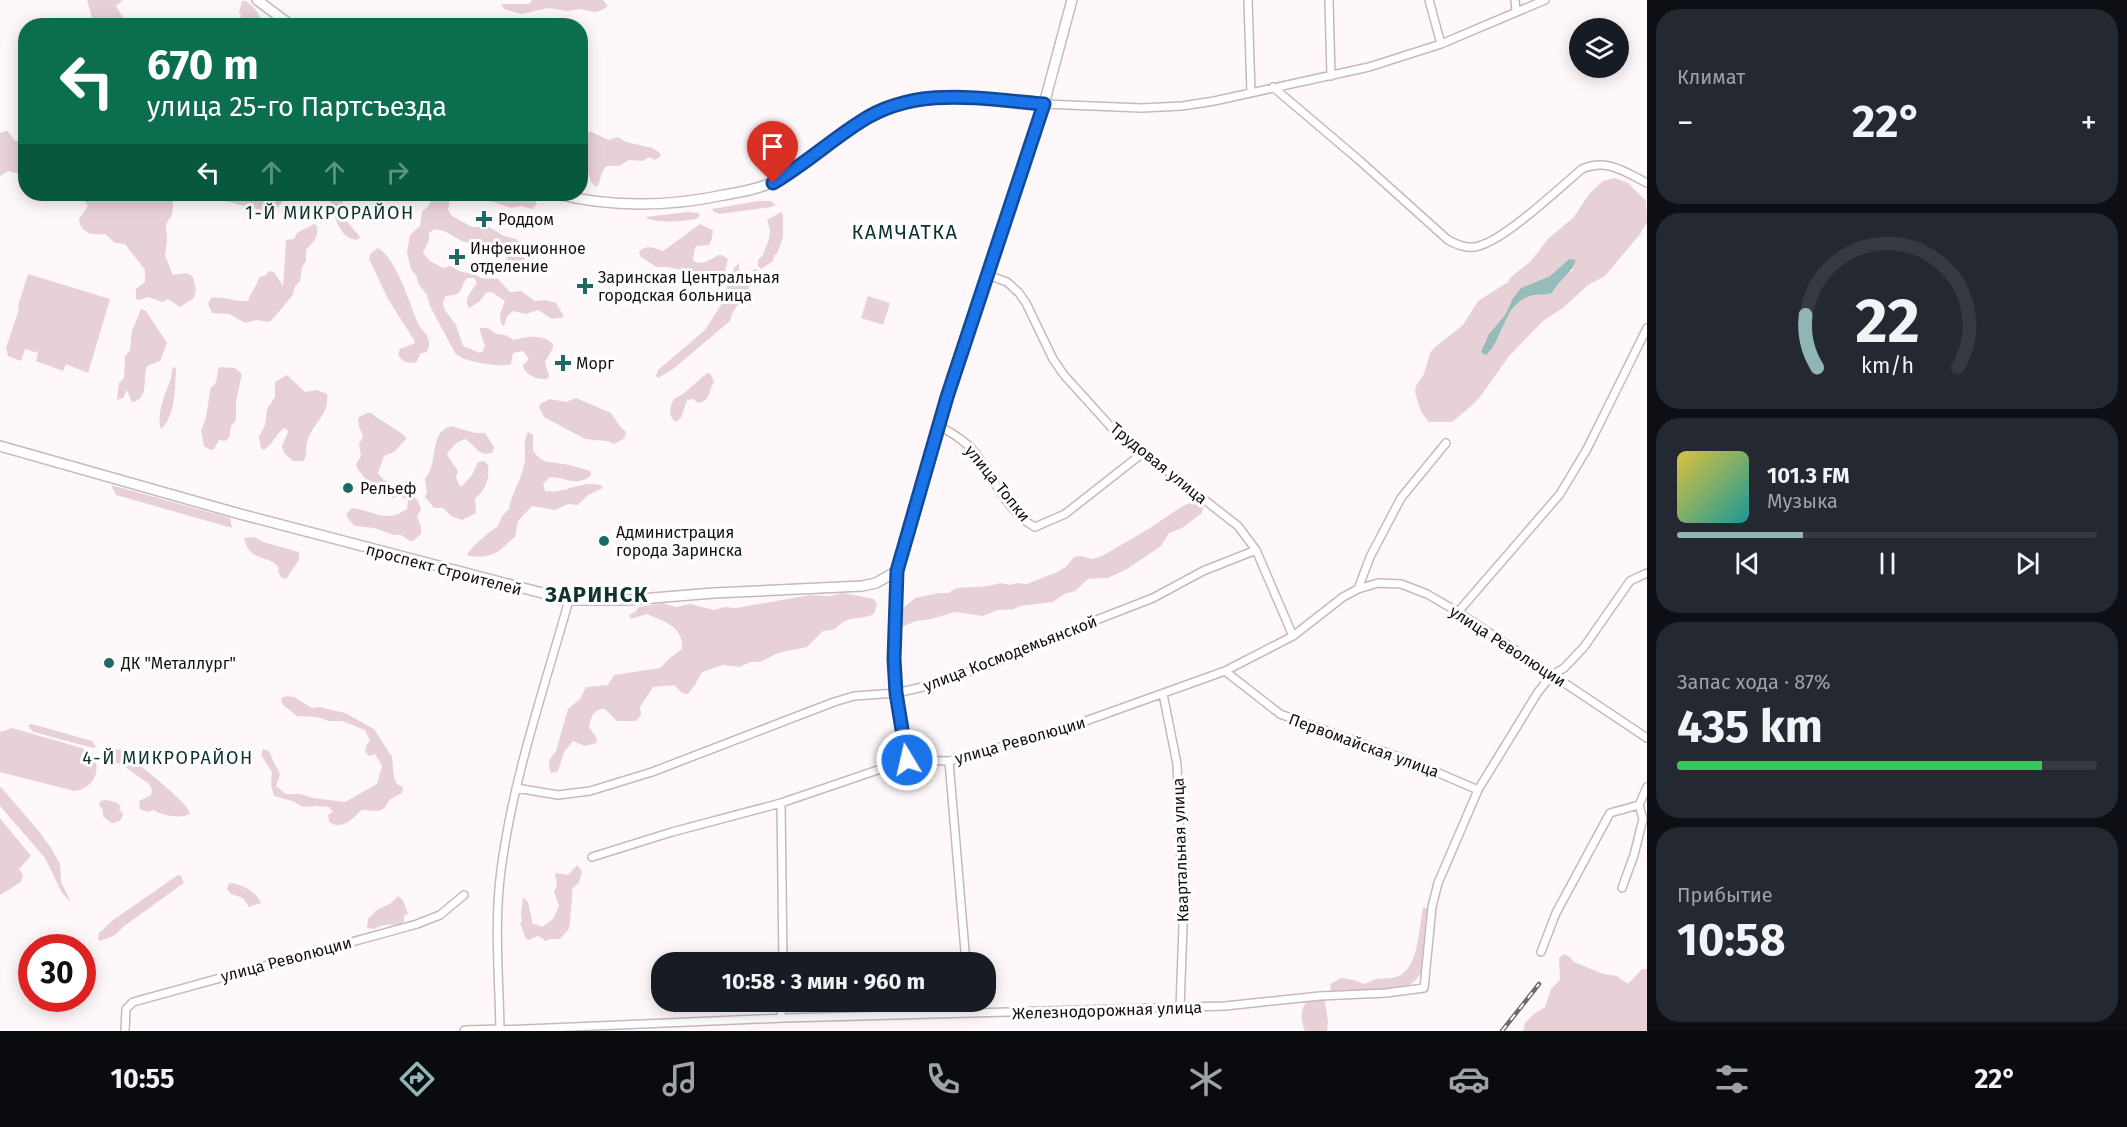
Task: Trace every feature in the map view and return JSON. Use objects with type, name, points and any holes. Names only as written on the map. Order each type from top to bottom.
[{"type":"street","points":[[256,0],[281,18]]},
{"type":"street","points":[[907,760],[896,693],[894,659],[897,571],[939,426],[1044,104],[1072,0]]},
{"type":"street","points":[[1248,0],[1251,92]]},
{"type":"street","points":[[1329,0],[1331,76]]},
{"type":"street","points":[[1429,0],[1441,44]]},
{"type":"street","points":[[1515,0],[1515,11]]},
{"type":"street","points":[[588,201],[617,205],[660,205],[706,199],[773,183],[811,159],[860,122],[890,106],[911,100],[947,96],[1044,104],[1141,108],[1182,106],[1369,67],[1441,44],[1545,0]]},
{"type":"street","points":[[1273,87],[1448,240],[1466,247],[1482,245],[1500,236],[1582,169],[1591,165],[1610,165],[1647,183]]},
{"type":"street","name":"Трудовая улица","points":[[988,275],[1007,282],[1018,293],[1026,303],[1053,359],[1064,375],[1112,427],[1238,526],[1256,550],[1293,636]]},
{"type":"street","points":[[1458,612],[1560,494],[1587,449],[1647,328]]},
{"type":"street","name":"улица Топки","points":[[939,426],[968,445],[979,457],[992,480],[1011,505],[1028,524],[1035,527],[1065,514],[1144,452]]},
{"type":"street","points":[[1358,589],[1370,557],[1401,498],[1446,443]]},
{"type":"street","name":"проспект Строителей","points":[[0,446],[260,520],[569,600],[628,600],[714,593],[862,586],[876,584],[897,571]]},
{"type":"street","name":"улица Космодемьянской","points":[[516,788],[558,795],[590,791],[652,772],[834,702],[854,696],[896,693],[936,684],[1026,651],[1068,631],[1153,598],[1203,571],[1256,550]]},
{"type":"street","points":[[1478,790],[1538,692],[1552,675],[1568,664],[1584,647],[1630,581],[1647,573]]},
{"type":"street","name":"улица Революции","points":[[592,857],[672,832],[781,803],[907,760],[949,761],[1054,732],[1225,671],[1293,636],[1343,597],[1358,589],[1378,583],[1401,584],[1427,594],[1458,612],[1647,738]]},
{"type":"street","points":[[500,1030],[497,928],[504,850],[516,788],[569,600]]},
{"type":"street","name":"Первомайская улица","points":[[1225,671],[1280,714],[1418,764],[1478,790]]},
{"type":"street","name":"Квартальная улица","points":[[1163,694],[1178,764],[1183,926],[1180,1008]]},
{"type":"street","points":[[949,761],[965,952]]},
{"type":"street","points":[[1622,888],[1634,855],[1643,819],[1639,805],[1647,787]]},
{"type":"street","name":"Железнодорожная улица","points":[[996,1012],[1251,1005],[1320,996],[1386,993],[1424,988],[1429,928],[1436,891],[1478,790]]},
{"type":"street","points":[[781,803],[783,952]]},
{"type":"street","points":[[1541,952],[1556,913],[1611,813],[1639,805]]},
{"type":"street","name":"улица Революции","points":[[125,1031],[126,1010],[133,1002],[417,924],[440,915],[464,895]]},
{"type":"street","points":[[781,1012],[781,1018]]},
{"type":"street","name":"Железнодорожная улица","points":[[465,1031],[964,1012]]},
{"type":"shaded area","points":[[87,0],[123,0],[116,6],[123,18],[92,18]]},
{"type":"shaded area","points":[[532,0],[603,0],[608,6],[595,12],[548,8],[521,14],[504,9],[501,4],[529,4]]},
{"type":"shaded area","points":[[242,1],[246,1],[260,18],[240,18],[239,12]]},
{"type":"shaded area","points":[[8,131],[15,141],[18,141],[18,173],[8,171],[0,176],[0,133]]},
{"type":"shaded area","points":[[591,132],[609,140],[618,137],[626,142],[652,148],[661,156],[655,160],[649,157],[643,161],[629,160],[619,166],[607,166],[596,187],[591,182],[588,172],[588,133]]},
{"type":"shaded area","points":[[1615,178],[1628,183],[1646,201],[1647,222],[1640,234],[1605,276],[1588,285],[1563,308],[1544,320],[1509,356],[1480,397],[1470,407],[1452,422],[1429,422],[1421,412],[1415,392],[1424,374],[1430,353],[1463,325],[1478,301],[1508,282],[1531,261],[1548,239],[1574,217],[1589,194],[1603,181]],"holes":[[[1569,259],[1573,270],[1558,282],[1552,293],[1528,296],[1517,302],[1505,320],[1489,334],[1505,315],[1521,288],[1550,276]]]},
{"type":"shaded area","points":[[85,201],[173,201],[172,215],[166,224],[165,256],[173,275],[187,273],[193,277],[196,290],[194,298],[180,307],[168,299],[162,302],[149,297],[136,299],[136,289],[145,282],[145,270],[125,244],[115,243],[105,234],[92,234],[82,228],[79,219],[88,206]]},
{"type":"shaded area","points":[[225,201],[283,201],[278,207],[264,211]]},
{"type":"shaded area","points":[[330,201],[342,201],[346,220],[360,237],[357,240],[345,235],[335,217]]},
{"type":"shaded area","points":[[431,201],[450,201],[448,210],[452,216],[472,227],[489,227],[504,236],[517,239],[525,265],[523,273],[512,269],[503,251],[462,241],[444,231],[434,229],[429,233],[429,240],[423,253],[430,261],[443,268],[450,266],[481,278],[498,279],[510,292],[521,291],[535,301],[546,300],[556,303],[564,317],[552,319],[538,310],[526,314],[513,311],[507,316],[504,326],[501,324],[500,314],[505,301],[492,292],[486,293],[480,301],[469,308],[467,301],[477,283],[474,278],[467,278],[459,293],[446,296],[443,302],[444,309],[456,325],[463,346],[480,353],[485,346],[480,328],[488,328],[496,334],[505,335],[514,340],[540,337],[549,341],[553,344],[553,348],[545,362],[549,376],[547,379],[536,378],[526,372],[523,365],[529,359],[523,351],[513,353],[511,364],[506,365],[491,365],[473,361],[455,353],[430,306],[427,295],[411,269],[407,252],[410,235],[420,226],[422,212]]},
{"type":"shaded area","points":[[491,201],[535,201],[537,204],[532,209],[521,206],[511,208]]},
{"type":"shaded area","points":[[771,201],[776,205],[720,214],[712,209]]},
{"type":"shaded area","points":[[688,212],[700,215],[698,218],[671,222],[656,221],[645,217]]},
{"type":"shaded area","points":[[781,212],[783,237],[773,261],[761,269],[758,266],[758,260],[763,255],[769,239],[770,230],[767,220]]},
{"type":"shaded area","points":[[314,224],[317,226],[317,234],[306,250],[306,261],[302,267],[300,281],[295,286],[293,295],[271,321],[257,320],[245,323],[229,314],[212,313],[208,304],[211,298],[248,301],[259,277],[265,276],[269,271],[274,272],[283,286],[286,240],[294,239],[297,233]]},
{"type":"shaded area","points":[[700,224],[713,230],[712,238],[709,245],[695,248],[693,260],[702,263],[718,255],[728,259],[725,272],[720,278],[712,281],[692,272],[656,267],[640,256],[639,252],[647,247],[663,251]]},
{"type":"shaded area","points":[[378,248],[397,271],[419,325],[428,338],[427,352],[421,353],[416,363],[404,362],[398,355],[400,349],[415,343],[388,299],[369,259],[370,254]]},
{"type":"shaded area","points":[[739,263],[735,280],[737,283],[746,280],[754,269],[759,271],[730,321],[673,369],[658,378],[656,376],[658,370],[705,330],[724,300],[734,268]]},
{"type":"shaded area","points":[[28,274],[110,299],[88,373],[66,364],[63,371],[36,361],[38,353],[25,349],[21,361],[8,356],[6,348]]},
{"type":"shaded area","points":[[868,296],[890,303],[883,325],[861,318]]},
{"type":"shaded area","points":[[141,309],[146,311],[167,343],[160,361],[147,366],[141,397],[132,402],[127,390],[123,398],[117,400],[119,383],[124,378],[125,356],[130,350],[132,331]]},
{"type":"shaded area","points":[[173,367],[176,368],[174,400],[170,417],[161,429],[160,411]]},
{"type":"shaded area","points":[[219,367],[235,368],[242,374],[236,401],[236,420],[231,426],[229,438],[225,441],[219,440],[211,450],[204,446],[201,430],[206,417],[211,388],[216,382]]},
{"type":"shaded area","points":[[710,373],[714,382],[707,398],[698,403],[693,399],[687,400],[681,418],[676,422],[670,411],[674,399]]},
{"type":"shaded area","points":[[287,375],[305,392],[317,390],[327,394],[326,408],[309,437],[303,461],[293,461],[284,453],[282,446],[288,432],[284,428],[267,448],[264,450],[261,448],[259,437],[265,425],[267,409],[275,397],[275,382]]},
{"type":"shaded area","points":[[576,398],[611,413],[626,432],[625,438],[614,444],[585,439],[544,417],[539,407],[540,404],[550,399],[566,402]]},
{"type":"shaded area","points":[[371,413],[405,436],[406,439],[394,452],[384,456],[378,473],[389,483],[409,493],[419,503],[421,510],[417,516],[421,534],[413,541],[401,535],[374,528],[355,526],[346,514],[352,508],[392,516],[407,509],[408,499],[376,493],[357,468],[356,464],[361,456],[359,444],[363,437],[358,418]]},
{"type":"shaded area","points":[[451,426],[475,433],[485,433],[494,447],[492,453],[485,454],[465,439],[454,445],[447,455],[458,471],[456,477],[459,485],[462,486],[472,475],[478,462],[484,461],[488,465],[486,484],[475,499],[476,513],[462,520],[451,516],[443,508],[434,508],[425,497],[427,492],[425,479],[432,465],[436,441],[444,429]]},
{"type":"shaded area","points":[[528,432],[533,435],[533,450],[544,461],[590,471],[591,475],[581,481],[550,477],[543,484],[545,491],[559,491],[586,484],[601,485],[603,488],[588,495],[578,505],[568,504],[555,510],[532,506],[518,521],[515,537],[497,552],[480,557],[467,555],[477,543],[498,526],[502,516],[509,509],[523,471],[525,440]]},
{"type":"shaded area","points":[[111,485],[230,518],[232,528],[116,495]]},
{"type":"shaded area","points":[[1199,499],[1204,503],[1202,513],[1182,528],[1169,533],[1161,546],[1127,569],[1108,578],[1088,579],[1075,591],[1064,594],[1053,602],[998,610],[983,616],[955,612],[904,626],[899,624],[900,611],[915,598],[948,593],[957,588],[1000,583],[1027,584],[1066,567],[1074,557],[1093,559],[1102,556],[1181,507]]},
{"type":"shaded area","points":[[254,537],[263,542],[299,552],[299,560],[286,579],[281,577],[275,563],[250,552],[244,538]]},
{"type":"shaded area","points":[[843,593],[874,599],[877,605],[874,614],[848,620],[834,629],[823,631],[807,647],[778,653],[760,662],[750,662],[740,667],[723,665],[702,672],[688,694],[682,693],[674,685],[653,687],[640,707],[641,715],[636,721],[617,721],[605,709],[598,710],[592,717],[589,727],[597,743],[585,746],[573,741],[564,752],[558,771],[551,773],[550,759],[556,751],[568,709],[580,699],[586,687],[608,685],[614,675],[660,668],[682,649],[680,635],[667,623],[647,614],[631,619],[629,615],[639,607],[662,603],[676,607],[690,604],[714,610],[810,595],[830,596]]},
{"type":"shaded area","points":[[294,697],[312,708],[319,707],[345,713],[374,729],[392,757],[394,777],[397,784],[403,787],[402,793],[389,800],[381,810],[362,810],[343,825],[329,822],[328,815],[333,812],[329,807],[303,807],[274,796],[271,785],[272,772],[261,755],[263,749],[269,751],[279,773],[276,786],[286,794],[300,794],[313,798],[345,802],[377,784],[382,766],[375,754],[370,756],[365,752],[370,741],[365,730],[342,721],[297,716],[282,704],[281,698]]},
{"type":"shaded area","points":[[32,724],[92,741],[96,747],[34,732],[29,728]]},
{"type":"shaded area","points":[[12,728],[89,750],[94,756],[97,769],[92,781],[88,786],[74,791],[0,772],[0,732]]},
{"type":"shaded area","points":[[122,750],[171,792],[190,814],[171,816],[153,810],[147,812],[140,809],[139,801],[151,795],[152,790],[149,784],[121,764],[109,761],[105,756],[105,752]]},
{"type":"shaded area","points":[[0,786],[51,848],[60,864],[61,882],[71,902],[62,893],[45,858],[0,806]]},
{"type":"shaded area","points":[[106,800],[121,806],[119,809],[123,814],[122,818],[115,823],[111,823],[103,816],[103,810],[99,805],[100,801]]},
{"type":"shaded area","points":[[0,818],[31,856],[19,869],[23,875],[21,882],[0,895]]},
{"type":"shaded area","points":[[577,865],[582,872],[579,882],[572,889],[568,929],[560,939],[546,941],[538,936],[526,939],[520,923],[523,897],[528,902],[533,925],[542,927],[553,919],[559,906],[554,892],[557,886],[555,873],[568,875]]},
{"type":"shaded area","points":[[178,875],[184,883],[115,935],[100,941],[98,939],[99,933],[113,920]]},
{"type":"shaded area","points":[[229,883],[248,889],[261,903],[249,907],[243,898],[231,894],[227,889]]},
{"type":"shaded area","points":[[398,896],[403,900],[408,914],[404,916],[404,922],[382,925],[374,929],[367,928],[368,919]]},
{"type":"shaded area","points":[[1423,907],[1427,909],[1422,958],[1424,964],[1414,982],[1409,985],[1373,991],[1331,992],[1330,984],[1341,978],[1364,984],[1404,973],[1417,947]]},
{"type":"shaded area","points":[[1564,954],[1574,962],[1603,974],[1617,976],[1628,984],[1642,969],[1647,969],[1647,1031],[1523,1031],[1525,1023],[1545,1007],[1551,989],[1560,980],[1559,958]]},
{"type":"shaded area","points":[[1309,999],[1325,1001],[1327,1031],[1305,1031],[1302,1014]]},
{"type":"water","points":[[1569,259],[1576,260],[1574,265],[1552,293],[1528,296],[1518,303],[1507,317],[1492,348],[1486,355],[1481,352],[1489,334],[1505,315],[1521,288],[1550,276]]},
{"type":"railway","points":[[1502,1031],[1539,984]]},
{"type":"place","name":"Роддом","points":[[484,219]]},
{"type":"place","name":"Инфекционное отделение","points":[[457,257]]},
{"type":"place","name":"Заринская Центральная городская больница","points":[[585,286]]},
{"type":"place","name":"Морг","points":[[563,363]]},
{"type":"place","name":"Рельеф","points":[[348,488]]},
{"type":"place","name":"Администрация города Заринска","points":[[604,541]]},
{"type":"place","name":"ДК \"Металлург\"","points":[[109,663]]},
{"type":"district","name":"1-Й МИКРОРАЙОН","points":[[330,213]]},
{"type":"district","name":"КАМЧАТКА","points":[[905,232]]},
{"type":"district","name":"ЗАРИНСК","points":[[597,594]]},
{"type":"district","name":"4-Й МИКРОРАЙОН","points":[[168,758]]},
{"type":"route","points":[[773,183],[811,159],[860,122],[890,106],[911,100],[947,96],[1044,104],[947,397],[897,571],[894,659],[896,693],[907,760]]}]
